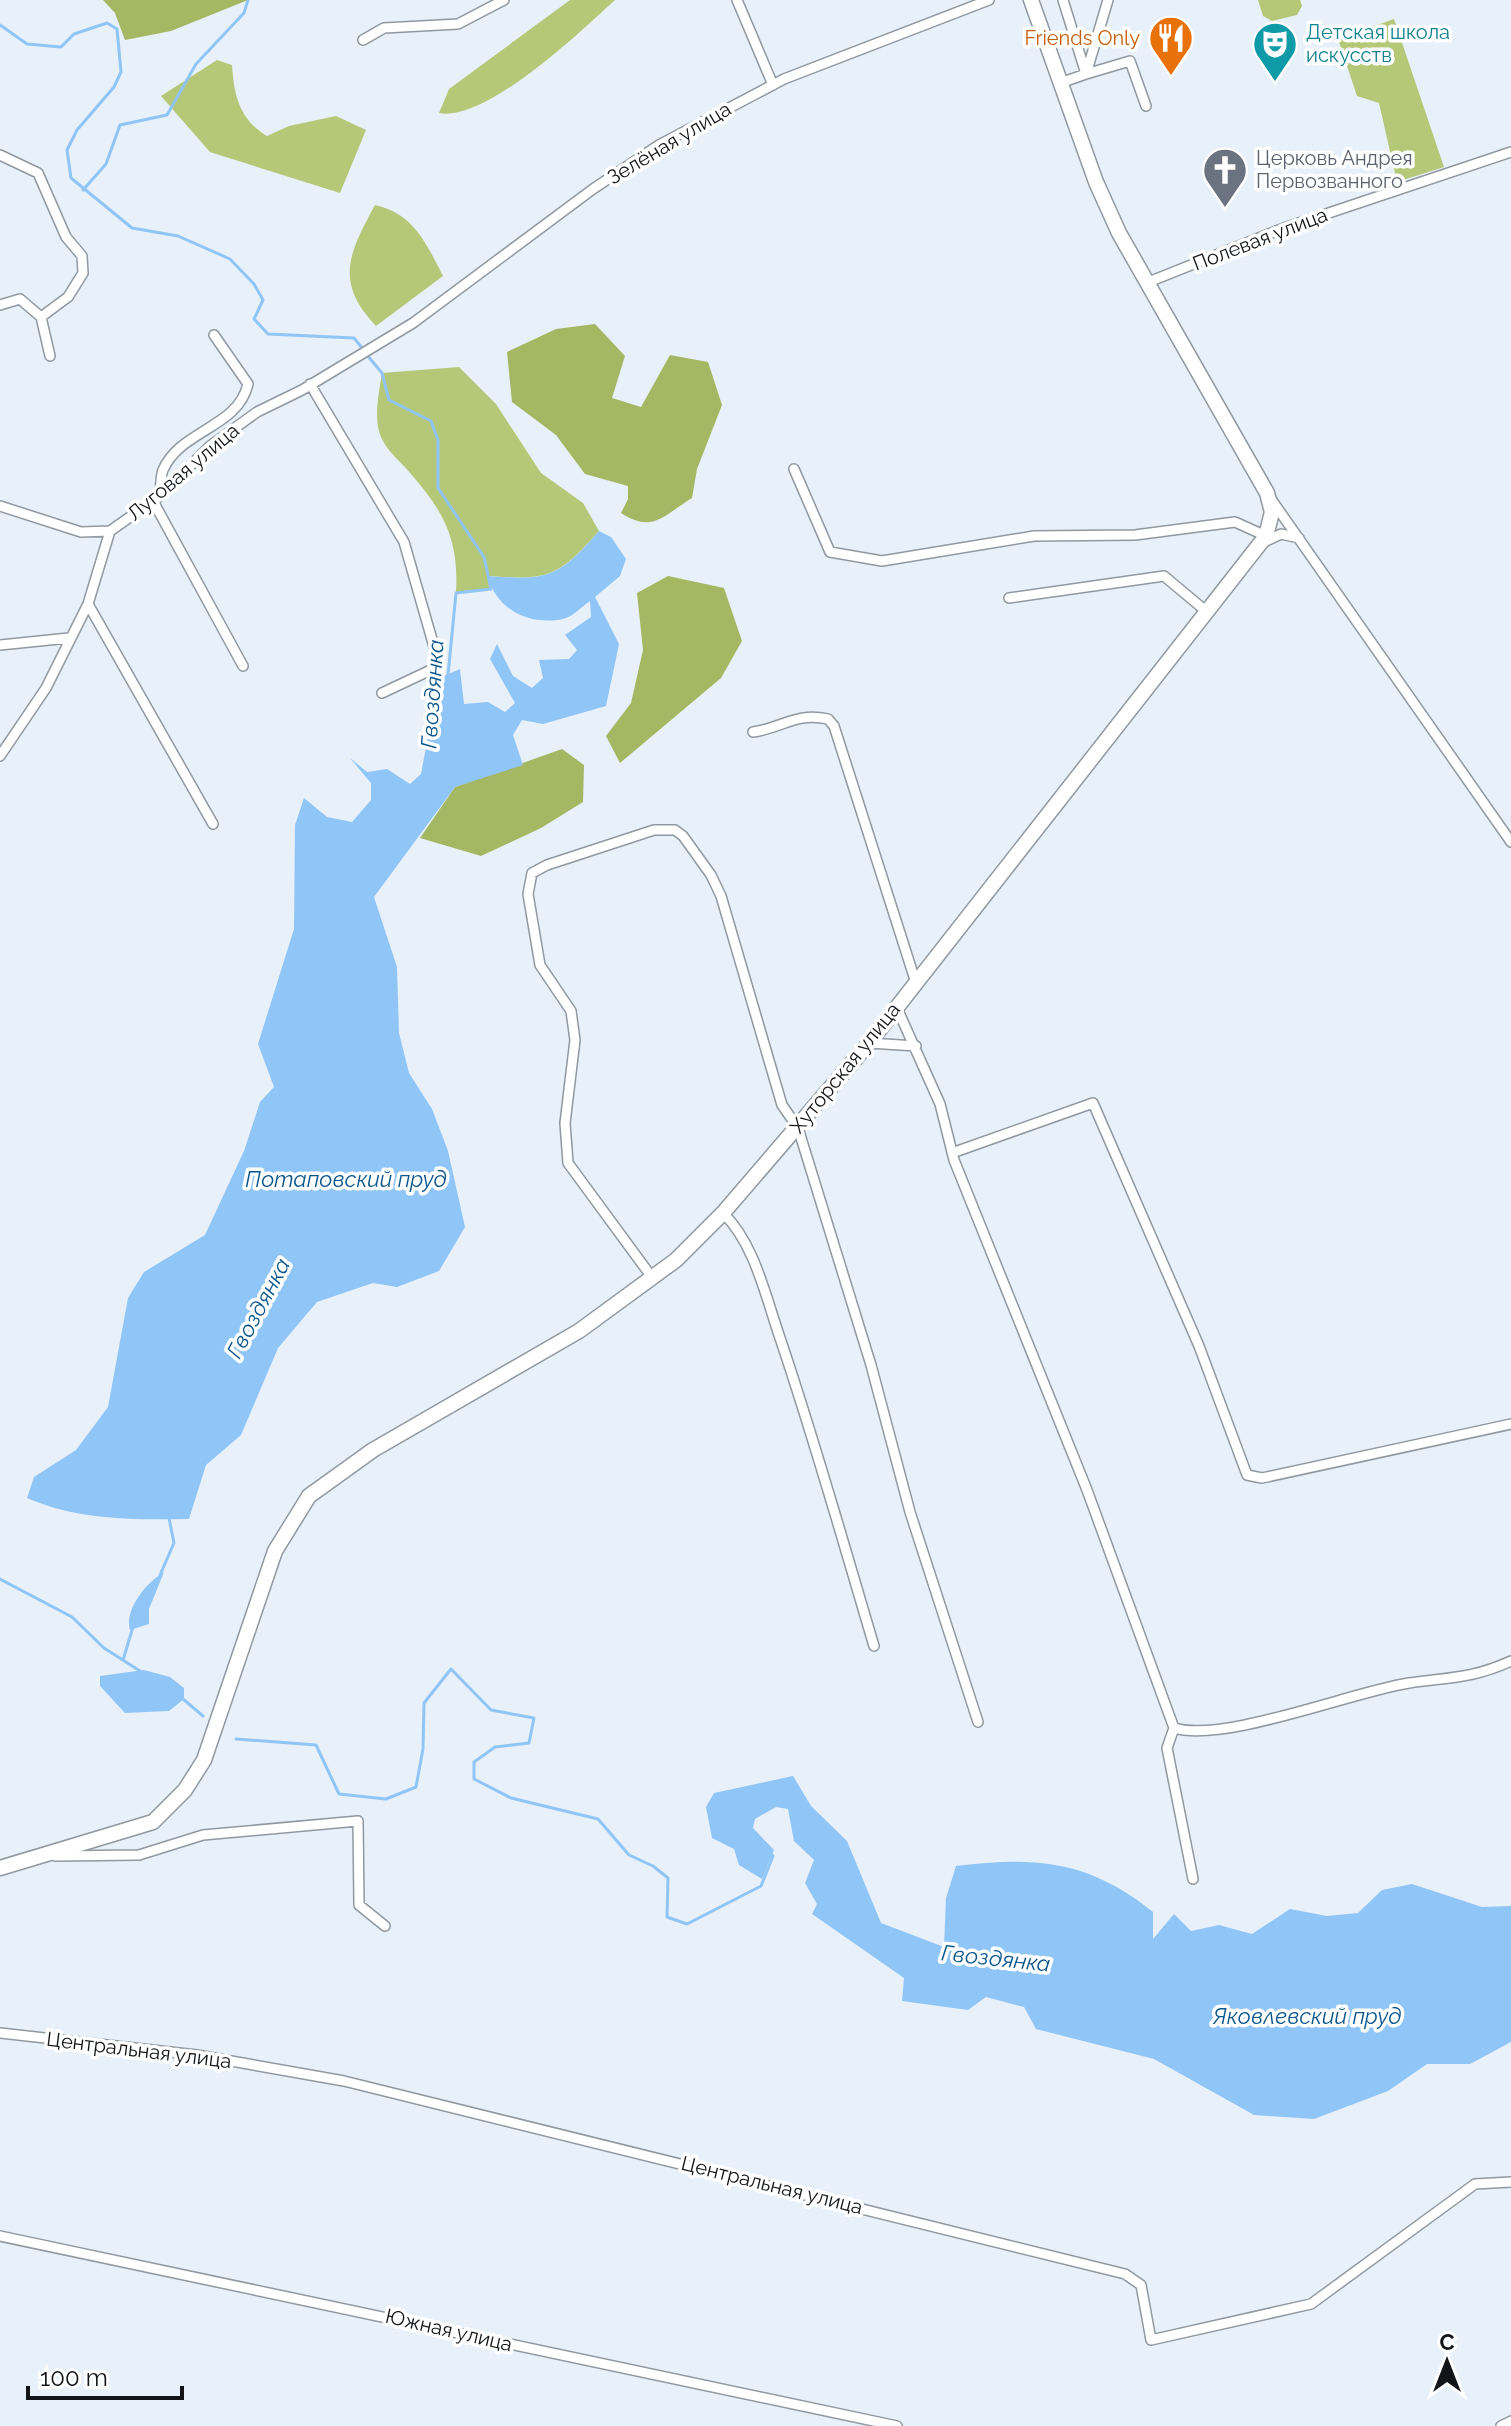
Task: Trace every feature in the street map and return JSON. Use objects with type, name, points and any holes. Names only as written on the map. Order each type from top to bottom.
[{"type":"main road","points":[[1031,0],[1096,182],[1146,283],[1267,493],[1272,512],[1263,540]]},
{"type":"main road","name":"Хуторская улица","points":[[0,1868],[153,1822],[185,1790],[213,1738],[275,1551],[309,1496],[373,1450],[579,1331],[676,1260],[723,1213],[869,1043],[915,980],[1263,540]]},
{"type":"street","points":[[363,40],[384,28],[458,24],[504,0]]},
{"type":"street","points":[[737,0],[773,85]]},
{"type":"street","name":"Зелёная улица","points":[[349,361],[445,299],[634,160],[773,85],[989,0]]},
{"type":"street","points":[[1063,0],[1086,74]]},
{"type":"street","points":[[1086,74],[1108,0]]},
{"type":"street","points":[[1060,83],[1130,61],[1146,106]]},
{"type":"street","name":"Полевая улица","points":[[1146,283],[1284,228],[1511,152]]},
{"type":"street","points":[[0,155],[38,173],[66,237],[82,256],[83,273],[68,297],[41,317]]},
{"type":"street","points":[[0,305],[20,299],[41,317],[50,356]]},
{"type":"street","points":[[214,335],[248,384],[246,396],[235,409],[186,443],[163,470],[157,498],[243,666]]},
{"type":"street","name":"Луговая улица","points":[[0,756],[46,688],[88,604],[110,531],[157,498],[210,446],[257,412],[349,361]]},
{"type":"street","points":[[310,384],[404,542],[435,650],[435,668],[382,693]]},
{"type":"street","points":[[794,469],[830,552],[882,561],[1034,536],[1135,535],[1235,522],[1263,540],[1281,534],[1300,539]]},
{"type":"street","points":[[1267,493],[1511,842]]},
{"type":"street","points":[[0,506],[81,532],[110,531]]},
{"type":"street","points":[[1009,598],[1164,576],[1207,612]]},
{"type":"street","points":[[88,604],[213,824]]},
{"type":"street","points":[[0,645],[69,638]]},
{"type":"street","points":[[753,732],[800,716],[828,719],[834,726],[915,980]]},
{"type":"street","points":[[651,1276],[568,1163],[565,1123],[575,1040],[571,1011],[540,965],[528,894],[532,873],[654,830],[675,830],[683,836],[711,875],[721,896],[782,1105],[798,1128],[871,1365],[910,1512],[978,1722]]},
{"type":"street","points":[[896,1006],[940,1104],[952,1153],[1087,1490],[1174,1728],[1167,1748],[1193,1879]]},
{"type":"street","points":[[869,1043],[916,1046]]},
{"type":"street","points":[[952,1153],[1093,1103],[1199,1346],[1247,1475],[1262,1478],[1511,1424]]},
{"type":"street","points":[[723,1213],[738,1228],[762,1287],[801,1402],[874,1646]]},
{"type":"street","points":[[1174,1728],[1192,1733],[1226,1728],[1409,1683],[1477,1676],[1511,1661]]},
{"type":"street","points":[[36,1857],[139,1855],[203,1835],[358,1821],[359,1905],[385,1926]]},
{"type":"street","name":"Центральная улица","points":[[0,2033],[197,2055],[344,2081],[1125,2274],[1141,2285],[1151,2340],[1311,2304],[1475,2184],[1511,2182]]},
{"type":"street","name":"Южная улица","points":[[0,2236],[897,2426]]},
{"type":"street","points":[[1501,2426],[1511,2421]]},
{"type":"green space","points":[[103,0],[248,0],[171,31],[125,40],[115,13]]},
{"type":"green space","points":[[570,0],[615,0],[532,72],[506,90],[459,112],[439,113],[449,89]]},
{"type":"green space","points":[[1258,0],[1300,0],[1302,6],[1297,15],[1272,21],[1263,16]]},
{"type":"green space","points":[[1394,19],[1444,167],[1397,182],[1379,103],[1357,96],[1338,39]]},
{"type":"green space","points":[[217,60],[232,65],[234,86],[244,114],[267,136],[289,126],[336,116],[366,130],[340,193],[210,152],[161,96]]},
{"type":"green space","points":[[375,205],[400,215],[409,223],[424,241],[443,276],[376,326],[354,295],[350,281],[353,253]]},
{"type":"green space","points":[[595,324],[625,356],[612,398],[641,407],[670,355],[708,362],[722,405],[697,469],[692,498],[658,520],[642,522],[621,513],[628,499],[628,486],[585,474],[556,435],[512,402],[507,352],[556,329]]},
{"type":"green space","points":[[459,367],[496,404],[541,473],[583,503],[599,531],[573,558],[552,572],[526,577],[489,576],[491,589],[456,593],[455,558],[441,515],[423,488],[386,445],[377,416],[382,373]]},
{"type":"green space","points":[[668,576],[724,588],[742,641],[721,678],[620,763],[606,736],[631,703],[643,650],[637,593]]},
{"type":"green space","points":[[562,749],[584,765],[583,802],[541,828],[481,856],[420,838],[455,787]]},
{"type":"water","name":"Потаповский пруд","points":[[599,531],[611,537],[626,559],[620,576],[595,597],[619,644],[606,706],[543,724],[522,720],[513,735],[523,765],[455,787],[374,897],[397,967],[399,1033],[409,1073],[432,1109],[448,1151],[465,1227],[439,1271],[397,1287],[373,1283],[317,1302],[278,1348],[241,1435],[206,1465],[189,1519],[126,1519],[85,1515],[27,1498],[34,1477],[76,1450],[108,1407],[128,1298],[144,1272],[205,1235],[244,1151],[260,1102],[274,1087],[258,1044],[294,929],[295,825],[304,798],[327,817],[352,822],[371,800],[371,783],[350,758],[367,772],[387,769],[410,784],[421,774],[439,678],[460,669],[464,704],[488,702],[505,712],[515,703],[490,659],[497,644],[513,676],[532,688],[543,678],[539,660],[569,659],[577,650],[565,635],[591,617],[590,601],[563,619],[538,620],[516,613],[507,606],[498,598],[488,576],[525,578],[551,573],[573,558]]},
{"type":"water","points":[[164,1572],[149,1609],[149,1624],[130,1630],[130,1613],[138,1597]]},
{"type":"water","points":[[144,1670],[170,1677],[184,1688],[184,1699],[169,1711],[125,1713],[100,1686],[100,1676]]},
{"type":"water","name":"Яковлевский пруд","points":[[793,1776],[811,1806],[847,1841],[881,1923],[944,1947],[946,1898],[956,1866],[985,1863],[1036,1862],[1083,1872],[1106,1881],[1153,1912],[1153,1939],[1174,1914],[1191,1931],[1219,1925],[1252,1934],[1290,1909],[1327,1916],[1358,1913],[1382,1890],[1412,1884],[1482,1907],[1511,1906],[1511,2042],[1470,2064],[1427,2064],[1388,2091],[1314,2119],[1254,2115],[1154,2059],[1036,2029],[1024,2007],[986,1997],[968,2010],[902,2001],[904,1978],[812,1914],[817,1904],[805,1883],[814,1860],[794,1841],[788,1809],[776,1807],[755,1819],[753,1828],[774,1850],[762,1879],[739,1865],[734,1849],[712,1838],[706,1807],[714,1793]]},
{"type":"waterway","points":[[83,190],[106,164],[120,125],[167,115],[196,64],[244,13],[248,0]]},
{"type":"waterway","name":"Гвоздянка","points":[[0,25],[27,44],[61,47],[74,34],[107,23],[117,29],[121,72],[114,87],[77,130],[67,150],[71,178],[132,228],[178,236],[230,259],[254,284],[263,300],[254,319],[268,334],[354,338],[363,349]]},
{"type":"waterway","name":"Гвоздянка","points":[[367,355],[382,373],[389,400],[431,421],[438,440],[438,488],[484,557],[491,589],[456,593],[448,675]]},
{"type":"waterway","name":"Гвоздянка","points":[[160,1575],[174,1543],[169,1518]]},
{"type":"waterway","points":[[0,1579],[72,1617],[104,1648],[140,1671]]},
{"type":"waterway","name":"Гвоздянка","points":[[123,1660],[133,1627]]},
{"type":"waterway","name":"Гвоздянка","points":[[236,1739],[316,1745],[339,1794],[386,1799],[416,1787],[423,1749],[424,1703],[451,1669],[491,1710],[534,1718],[529,1743],[495,1747],[474,1762],[474,1779],[511,1798],[598,1819],[629,1855],[653,1866],[668,1878],[667,1917],[687,1924],[761,1886],[773,1856],[770,1853]]},
{"type":"waterway","name":"Гвоздянка","points":[[183,1699],[203,1716]]},
{"type":"place","name":"Friends Only","points":[[1171,77]]},
{"type":"place","name":"Детская школа искусств","points":[[1275,83]]},
{"type":"place","name":"Церковь Андрея Первозванного","points":[[1225,209]]}]
